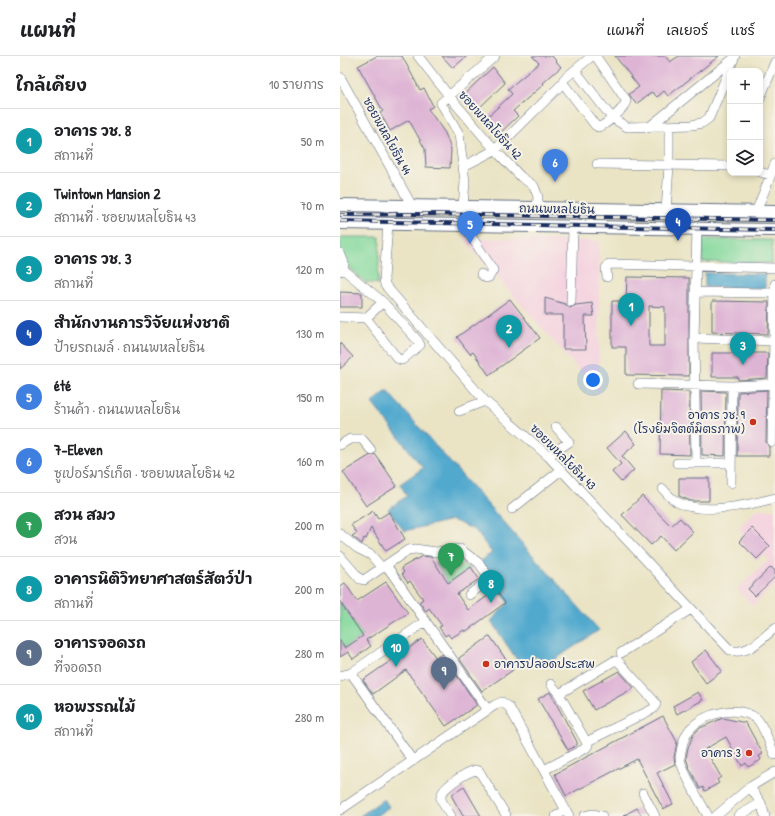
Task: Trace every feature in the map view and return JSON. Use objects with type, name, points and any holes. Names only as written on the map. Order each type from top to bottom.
[{"type":"main road","name":"ถนนพหลโยธิน","points":[[340,205],[775,212]]},
{"type":"main road","points":[[481,208],[482,226]]},
{"type":"main road","name":"ถนนพหลโยธิน","points":[[340,223],[775,230]]},
{"type":"street","name":"ซอยพหลโยธิน 42","points":[[418,56],[448,96],[495,150],[521,177],[534,186],[538,197],[537,209]]},
{"type":"street","points":[[463,207],[464,166],[459,134],[441,103],[495,56]]},
{"type":"street","points":[[464,166],[495,150],[563,83],[564,79],[593,56],[598,58],[626,100],[626,103],[604,125],[596,126],[563,83]]},
{"type":"street","points":[[575,70],[612,118],[627,127],[669,127],[702,123],[709,118],[735,57]]},
{"type":"street","points":[[648,128],[735,57]]},
{"type":"street","points":[[763,91],[775,62]]},
{"type":"street","name":"ซอยพหลโยธิน 44","points":[[340,77],[412,206]]},
{"type":"street","points":[[666,211],[669,165],[669,127]]},
{"type":"street","points":[[597,164],[727,166]]},
{"type":"street","points":[[756,212],[775,164]]},
{"type":"street","points":[[763,173],[770,175]]},
{"type":"street","name":"ซอยพหลโยธิน 43","points":[[388,224],[384,279],[385,285],[485,401],[548,456],[730,650],[739,653],[747,650],[775,628]]},
{"type":"street","points":[[464,225],[493,270],[489,277],[486,278],[482,274]]},
{"type":"street","points":[[571,302],[573,227]]},
{"type":"street","points":[[696,462],[694,338],[697,229]]},
{"type":"street","points":[[340,253],[344,263],[341,270],[383,302],[420,345],[406,358],[402,360],[397,358],[366,318]]},
{"type":"street","points":[[607,277],[606,268],[608,264],[775,268]]},
{"type":"street","points":[[772,442],[775,284]]},
{"type":"street","points":[[696,292],[775,293]]},
{"type":"street","points":[[340,317],[366,318],[383,302]]},
{"type":"street","points":[[694,338],[773,341]]},
{"type":"street","points":[[638,384],[695,384],[732,386],[774,384]]},
{"type":"street","points":[[731,483],[730,463],[732,386]]},
{"type":"street","points":[[459,411],[485,401]]},
{"type":"street","points":[[548,456],[569,442],[556,427]]},
{"type":"street","points":[[340,444],[350,439],[362,439],[371,450]]},
{"type":"street","points":[[677,463],[730,463]]},
{"type":"street","points":[[512,509],[561,470]]},
{"type":"street","points":[[663,489],[677,502],[700,509],[755,504],[775,498]]},
{"type":"street","points":[[340,534],[357,548],[371,555],[384,567],[426,622],[488,710]]},
{"type":"street","points":[[340,556],[343,567],[360,579],[364,580],[408,550],[415,549],[436,552],[460,549],[479,563],[488,576],[487,581],[469,595]]},
{"type":"street","points":[[622,653],[691,609]]},
{"type":"street","points":[[340,676],[350,673],[426,622]]},
{"type":"street","points":[[559,694],[614,661],[618,661],[656,704],[653,709],[586,742]]},
{"type":"street","points":[[350,673],[413,761]]},
{"type":"street","points":[[544,770],[586,748],[586,742],[559,694],[551,684]]},
{"type":"street","points":[[340,810],[502,702],[509,707],[568,813],[556,816]]},
{"type":"street","points":[[708,816],[680,759],[685,738],[689,730],[715,714],[727,711],[749,715],[758,720],[775,755]]},
{"type":"street","points":[[451,816],[441,799],[444,789],[476,770],[479,771],[506,816]]},
{"type":"street","points":[[716,816],[750,787],[775,772]]},
{"type":"street","points":[[750,787],[761,803],[765,816]]},
{"type":"street","points":[[643,793],[655,816]]},
{"type":"street","points":[[738,816],[761,803]]},
{"type":"street","points":[[584,816],[592,814],[602,816]]},
{"type":"shaded area","points":[[463,238],[599,241],[599,393]]},
{"type":"shaded area","points":[[758,509],[775,510],[775,585],[752,606],[737,589],[769,559],[763,554],[757,561],[738,541],[743,536],[739,527]]},
{"type":"green space","points":[[340,237],[380,237],[378,284],[365,282],[349,267],[340,255]]},
{"type":"green space","points":[[703,239],[772,240],[772,263],[702,262]]},
{"type":"green space","points":[[438,560],[444,569],[454,565],[471,567],[448,583],[435,563]]},
{"type":"green space","points":[[340,602],[363,636],[345,648],[340,640]]},
{"type":"water","points":[[705,273],[765,274],[765,288],[705,287]]},
{"type":"water","points":[[387,391],[599,630],[545,666],[537,656],[521,666],[491,621],[508,603],[480,561],[492,553],[475,530],[452,520],[404,531],[388,509],[407,496],[400,484],[423,468],[372,403]]},
{"type":"water","points":[[384,799],[389,807],[376,816],[360,816]]},
{"type":"building","points":[[377,56],[402,56],[420,90],[424,88],[433,106],[428,109],[445,133],[451,149],[450,168],[426,167],[425,149],[409,120],[390,131],[380,113],[383,111],[358,66]]},
{"type":"building","points":[[442,56],[467,56],[453,68]]},
{"type":"building","points":[[532,56],[552,56],[561,67],[513,111],[518,116],[498,135],[484,120],[512,94],[508,89],[539,63]]},
{"type":"building","points":[[615,56],[665,56],[670,62],[679,56],[719,56],[668,96],[664,91],[657,97],[652,92],[636,104],[629,94],[639,87]]},
{"type":"building","points":[[493,67],[505,83],[475,112],[461,97]]},
{"type":"building","points":[[627,277],[689,278],[689,376],[626,375],[626,347],[612,347],[612,301],[626,301]],"holes":[[[649,306],[665,307],[665,346],[649,346]]]},
{"type":"building","points":[[340,292],[362,293],[362,307],[340,307]]},
{"type":"building","points":[[545,298],[565,304],[570,308],[576,305],[592,303],[594,316],[585,316],[586,349],[563,349],[563,315],[545,315]]},
{"type":"building","points":[[510,299],[540,338],[489,375],[473,352],[470,354],[457,337]]},
{"type":"building","points":[[712,301],[769,302],[768,334],[712,332]]},
{"type":"building","points":[[340,343],[353,357],[340,369]]},
{"type":"building","points":[[712,353],[768,353],[767,378],[738,380],[738,377],[712,377]]},
{"type":"building","name":"อาคาร วช. 9 (โรงยิมจิตต์มิตรภาพ)","points":[[767,390],[766,442],[769,447],[769,456],[737,456],[738,392]]},
{"type":"building","points":[[661,391],[689,392],[690,455],[660,454]]},
{"type":"building","points":[[701,391],[726,392],[725,456],[702,455]]},
{"type":"building","points":[[626,431],[636,444],[622,456],[634,470],[621,482],[612,472],[621,464],[607,448]]},
{"type":"building","points":[[375,454],[397,486],[366,506],[343,472]]},
{"type":"building","points":[[679,478],[709,478],[709,501],[691,501],[679,496]]},
{"type":"building","points":[[642,496],[671,526],[680,518],[693,532],[674,550],[661,536],[651,545],[622,515]]},
{"type":"building","points":[[373,511],[378,519],[389,512],[405,539],[386,551],[371,528],[362,544],[352,536],[357,533],[351,525]]},
{"type":"building","points":[[752,528],[770,546],[757,559],[739,541]]},
{"type":"building","points":[[422,556],[431,557],[448,583],[471,567],[479,579],[457,594],[468,610],[496,590],[505,603],[465,632],[464,630],[451,638],[448,634],[445,636],[439,627],[442,626],[429,608],[426,611],[419,602],[423,599],[410,581],[408,583],[402,574],[404,572],[401,568]]},
{"type":"building","points":[[771,567],[775,571],[775,577],[755,596],[748,589]]},
{"type":"building","points":[[386,582],[408,613],[366,640],[371,646],[353,659],[348,652],[340,657],[340,640],[345,648],[363,636],[340,602],[340,586],[345,583],[357,601]]},
{"type":"building","name":"อาคารปลอดประสพ","points":[[490,636],[513,670],[482,691],[459,658]]},
{"type":"building","points":[[422,639],[436,658],[442,654],[477,705],[446,726],[406,670],[373,694],[363,680]]},
{"type":"building","points":[[706,650],[722,671],[706,683],[691,662]]},
{"type":"building","points":[[619,671],[634,688],[594,710],[583,691]]},
{"type":"building","points":[[550,692],[577,742],[577,745],[568,750],[538,699]]},
{"type":"building","points":[[698,692],[703,700],[677,714],[673,706]]},
{"type":"building","points":[[663,716],[677,742],[674,757],[675,764],[657,773],[673,804],[663,809],[637,759],[566,796],[555,774]]},
{"type":"building","name":"อาคาร 3","points":[[723,718],[746,723],[763,754],[759,756],[761,760],[748,767],[746,763],[742,766],[726,737],[705,749],[721,777],[717,780],[719,783],[705,791],[703,787],[700,789],[689,767],[686,758],[688,748],[693,735],[700,728]]},
{"type":"building","points":[[464,787],[481,816],[463,816],[451,795]]},
{"type":"building","points":[[637,808],[642,816],[623,816]]},
{"type":"railway","points":[[340,215],[425,214],[775,220]]},
{"type":"railway","points":[[340,221],[775,230]]},
{"type":"place","name":"7-Eleven","points":[[555,182]]},
{"type":"place","name":"สำนักงานการวิจัยแห่งชาติ","points":[[678,241]]},
{"type":"place","name":"été","points":[[470,244]]},
{"type":"place","name":"อาคาร วช. 8","points":[[631,326]]},
{"type":"place","name":"Twintown Mansion 2","points":[[509,348]]},
{"type":"place","name":"อาคาร วช. 3","points":[[743,365]]},
{"type":"place","name":"อาคาร วช. 9 (โรงยิมจิตต์มิตรภาพ)","points":[[753,422]]},
{"type":"place","name":"สวน สมว","points":[[451,576]]},
{"type":"place","name":"อาคารนิติวิทยาศาสตร์สัตว์ป่า","points":[[491,603]]},
{"type":"place","name":"อาคารปลอดประสพ","points":[[486,664]]},
{"type":"place","name":"หอพรรณไม้","points":[[396,667]]},
{"type":"place","name":"อาคารจอดรถ","points":[[444,690]]},
{"type":"place","name":"อาคาร 3","points":[[749,753]]}]
